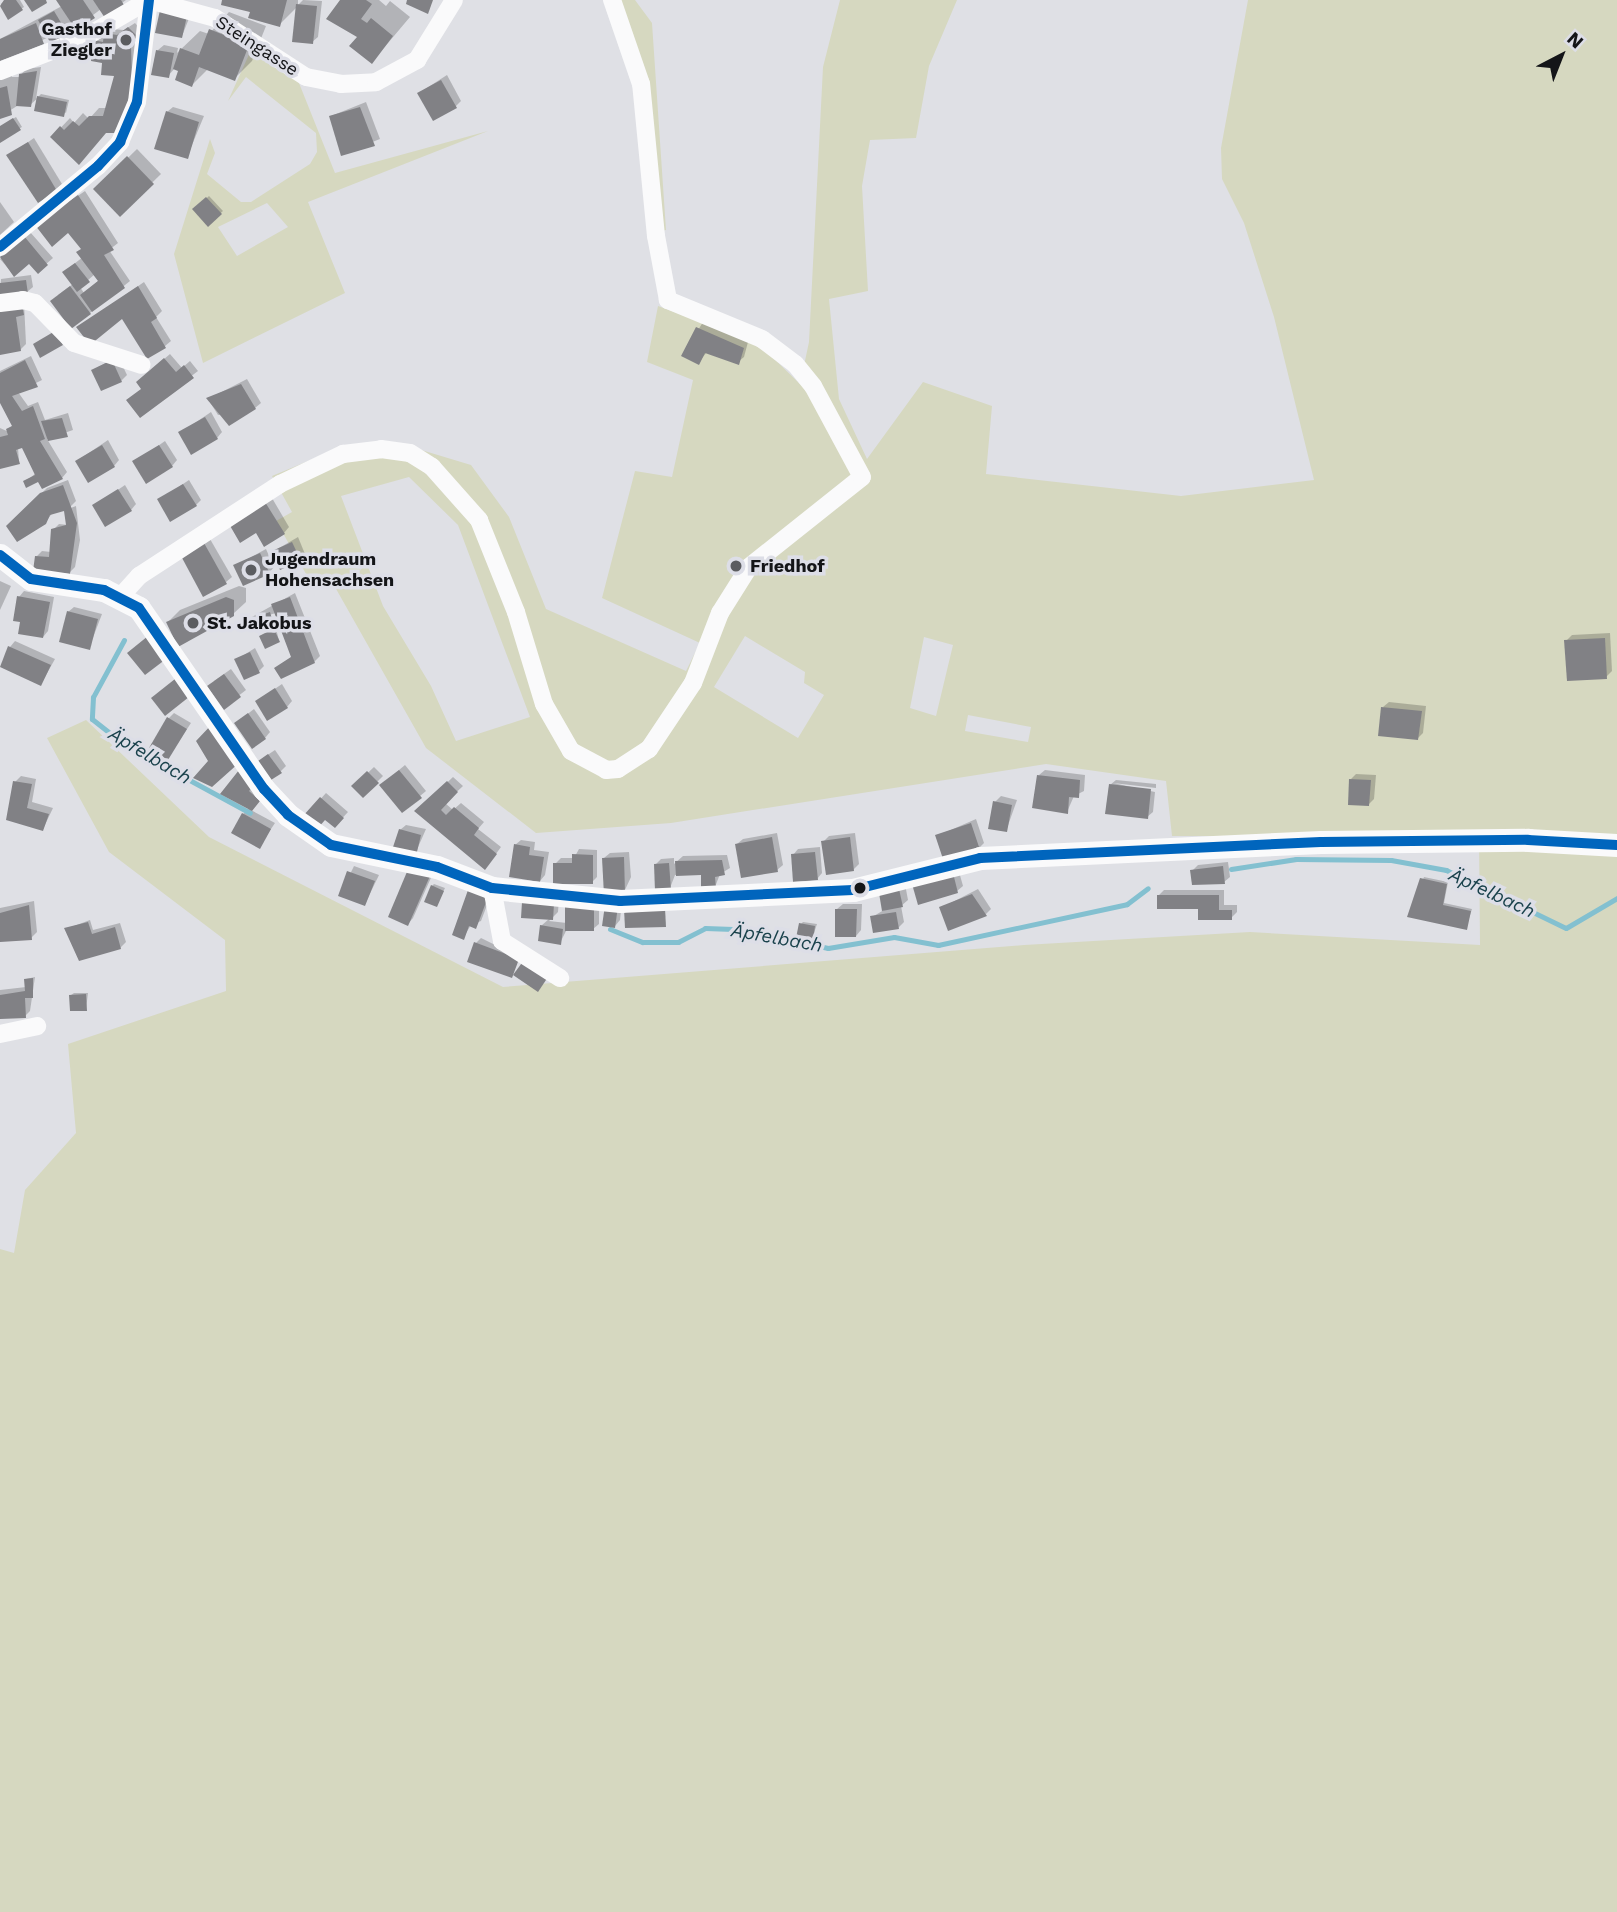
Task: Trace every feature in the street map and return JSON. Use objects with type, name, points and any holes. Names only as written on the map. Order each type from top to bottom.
[{"type":"street","name":"Steingasse","points":[[148,0],[215,18],[306,77],[341,84],[376,82],[417,60],[454,0]]},
{"type":"street","points":[[0,71],[82,39],[148,0]]},
{"type":"street","points":[[0,247],[98,166],[120,142],[137,102],[148,0]]},
{"type":"street","points":[[121,596],[139,576],[280,484],[343,454],[380,449],[410,453],[432,467],[479,520],[516,612],[544,705],[571,751],[606,769],[618,769],[649,749],[693,683],[720,613],[749,567],[862,477],[813,386],[795,364],[762,339],[668,300],[656,236],[641,84],[612,0]]},
{"type":"street","points":[[0,303],[23,300],[35,303],[74,343],[142,365]]},
{"type":"street","points":[[0,555],[31,579],[121,596],[139,608],[180,661],[264,789],[288,815],[331,845],[437,867],[492,888],[620,901],[853,890],[980,858],[1321,842],[1528,840],[1617,845]]},
{"type":"street","points":[[492,888],[502,941],[560,978]]},
{"type":"street","points":[[0,1034],[37,1026]]},
{"type":"green space","points":[[620,0],[635,0],[652,23],[666,230],[661,231],[649,81]]},
{"type":"green space","points":[[840,0],[957,0],[929,66],[916,138],[870,140],[862,186],[868,291],[829,299],[839,399],[867,459],[923,382],[992,406],[986,474],[1181,496],[1314,480],[1274,317],[1244,223],[1222,179],[1221,148],[1248,0],[1617,0],[1617,1912],[0,1912],[0,1249],[14,1253],[25,1190],[76,1133],[68,1044],[226,991],[225,940],[109,852],[47,738],[86,720],[209,837],[503,987],[1024,945],[1250,932],[1480,945],[1479,836],[1172,836],[1166,781],[1046,764],[671,823],[536,833],[426,748],[331,580],[314,588],[276,521],[292,512],[272,476],[342,447],[418,449],[471,465],[509,517],[546,609],[686,671],[700,643],[602,598],[635,471],[672,477],[693,380],[647,362],[658,306],[758,343],[800,384],[809,342],[823,67]],"holes":[[[409,477],[458,525],[530,717],[456,741],[431,686],[383,606],[341,496]],[[745,636],[805,672],[804,683],[824,695],[798,738],[714,687]],[[924,637],[953,645],[936,716],[910,708]],[[968,715],[1031,727],[1028,742],[965,731]]]},
{"type":"green space","points":[[251,50],[297,78],[335,173],[488,131],[308,202],[345,293],[203,363],[174,254],[210,139],[215,153],[207,174],[241,202],[251,202],[310,164],[317,152],[316,133],[246,77],[228,101]],"holes":[[[267,203],[288,227],[237,256],[218,227]]]},
{"type":"building","points":[[4,0],[16,0],[23,10],[8,20],[0,6]]},
{"type":"building","points":[[24,0],[46,0],[47,3],[32,12]]},
{"type":"building","points":[[56,0],[83,0],[95,18],[76,30]]},
{"type":"building","points":[[93,0],[121,0],[124,5],[105,18]]},
{"type":"building","points":[[222,0],[287,0],[280,27],[248,18],[250,12],[221,5]]},
{"type":"building","points":[[340,0],[366,0],[372,4],[361,19],[367,23],[371,18],[393,36],[372,64],[349,46],[357,37],[326,19]]},
{"type":"building","points":[[407,0],[433,0],[428,14],[406,4]]},
{"type":"building","points":[[296,4],[317,6],[313,44],[292,42]]},
{"type":"building","points":[[160,10],[187,16],[182,38],[155,33]]},
{"type":"building","points":[[54,11],[69,36],[52,46],[38,20]]},
{"type":"building","points":[[36,23],[44,44],[0,61],[0,39]]},
{"type":"building","points":[[128,27],[137,36],[131,46],[132,78],[137,78],[120,133],[106,133],[79,165],[50,137],[60,126],[64,130],[73,121],[79,126],[89,116],[103,116],[114,76],[101,75],[102,63],[91,61],[93,40],[103,42],[104,33],[117,35]]},
{"type":"building","points":[[209,29],[249,45],[235,81],[199,67],[192,87],[175,80],[178,71],[173,69],[180,48],[199,55]]},
{"type":"building","points":[[156,50],[174,53],[169,78],[151,75]]},
{"type":"building","points":[[37,71],[31,107],[16,106],[19,74]]},
{"type":"building","points":[[441,80],[457,108],[433,121],[417,93]]},
{"type":"building","points":[[7,86],[12,115],[0,119],[0,88]]},
{"type":"building","points":[[37,96],[67,102],[64,117],[34,111]]},
{"type":"building","points":[[360,107],[375,146],[341,156],[329,116]]},
{"type":"building","points":[[166,111],[199,122],[188,159],[154,149]]},
{"type":"building","points":[[13,118],[21,130],[0,143],[0,126]]},
{"type":"building","points":[[28,142],[57,191],[38,203],[6,155]]},
{"type":"building","points":[[127,156],[154,184],[120,217],[93,189]]},
{"type":"building","points":[[78,195],[114,250],[104,255],[125,288],[92,312],[80,295],[98,281],[76,252],[81,249],[68,233],[52,247],[35,225]]},
{"type":"building","points":[[206,197],[222,214],[208,227],[192,209]]},
{"type":"building","points":[[24,236],[48,265],[38,274],[29,264],[14,277],[0,257]]},
{"type":"building","points":[[75,263],[90,282],[77,292],[62,272]]},
{"type":"building","points":[[26,280],[28,294],[0,297],[0,283]]},
{"type":"building","points":[[70,286],[91,314],[71,329],[50,301]]},
{"type":"building","points":[[138,286],[157,318],[151,322],[166,348],[147,359],[122,319],[90,345],[76,327]]},
{"type":"building","points":[[22,304],[24,315],[16,317],[21,351],[0,355],[0,308]]},
{"type":"building","points":[[696,327],[744,348],[739,365],[705,353],[699,365],[681,356]]},
{"type":"building","points":[[55,331],[63,345],[40,358],[33,344]]},
{"type":"building","points":[[164,358],[176,372],[184,365],[194,378],[140,418],[126,400],[141,389],[136,382]]},
{"type":"building","points":[[25,360],[38,387],[12,396],[22,411],[33,406],[45,439],[40,441],[63,479],[42,489],[38,482],[26,488],[23,481],[35,475],[22,448],[16,450],[20,464],[0,469],[0,437],[8,435],[6,429],[12,426],[0,403],[0,373]]},
{"type":"building","points":[[112,360],[122,382],[101,391],[91,370]]},
{"type":"building","points":[[241,384],[256,409],[229,426],[206,398]]},
{"type":"building","points":[[205,417],[218,439],[191,455],[178,432]]},
{"type":"building","points":[[62,418],[68,437],[48,441],[41,421]]},
{"type":"building","points":[[102,445],[115,467],[88,483],[75,461]]},
{"type":"building","points":[[159,445],[173,467],[146,484],[132,461]]},
{"type":"building","points":[[183,484],[197,506],[170,522],[157,499]]},
{"type":"building","points":[[63,485],[77,523],[70,574],[33,571],[35,556],[49,557],[51,529],[66,525],[64,511],[50,515],[46,524],[17,542],[6,526],[40,493]]},
{"type":"building","points":[[118,489],[132,511],[105,527],[92,505]]},
{"type":"building","points":[[265,502],[285,534],[264,547],[256,533],[240,543],[229,524]]},
{"type":"building","points":[[292,542],[301,561],[280,570],[272,551]]},
{"type":"building","points":[[204,543],[227,584],[203,597],[181,556]]},
{"type":"building","name":"Jugendraum Hohensachsen","points":[[260,553],[270,574],[243,586],[233,565]]},
{"type":"building","points":[[17,596],[50,602],[43,638],[18,634],[20,622],[13,621]]},
{"type":"building","name":"St. Jakobus","points":[[226,597],[234,600],[234,616],[178,647],[166,622]]},
{"type":"building","points":[[290,597],[315,663],[281,679],[274,668],[291,657],[271,604]]},
{"type":"building","points":[[67,611],[98,619],[90,650],[59,642]]},
{"type":"building","points":[[270,612],[272,619],[241,630],[239,623]]},
{"type":"building","points":[[274,629],[280,642],[265,649],[259,636]]},
{"type":"building","points":[[148,636],[166,659],[145,675],[127,653]]},
{"type":"building","points":[[1605,638],[1607,679],[1567,681],[1564,640]]},
{"type":"building","points":[[8,646],[51,665],[41,686],[0,667]]},
{"type":"building","points":[[250,652],[260,673],[244,680],[234,659]]},
{"type":"building","points":[[224,674],[241,697],[224,710],[207,686]]},
{"type":"building","points":[[180,675],[194,693],[165,716],[151,698]]},
{"type":"building","points":[[275,688],[288,708],[267,721],[255,701]]},
{"type":"building","points":[[1381,707],[1422,711],[1418,740],[1378,736]]},
{"type":"building","points":[[248,713],[266,739],[252,749],[234,723]]},
{"type":"building","points":[[167,717],[187,729],[168,760],[149,748]]},
{"type":"building","points":[[214,722],[240,762],[212,787],[193,778],[208,761],[196,741]]},
{"type":"building","points":[[268,754],[282,773],[271,780],[258,761]]},
{"type":"building","points":[[243,765],[257,782],[249,791],[260,801],[252,811],[220,794]]},
{"type":"building","points":[[399,770],[422,798],[402,813],[379,785]]},
{"type":"building","points":[[367,771],[379,783],[363,798],[351,786]]},
{"type":"building","points":[[1037,775],[1080,780],[1079,798],[1069,797],[1068,814],[1032,808]]},
{"type":"building","points":[[1349,779],[1371,780],[1369,806],[1348,805]]},
{"type":"building","points":[[13,781],[32,784],[27,808],[49,814],[43,831],[6,820]]},
{"type":"building","points":[[447,781],[458,792],[441,810],[446,815],[454,807],[479,828],[474,835],[497,854],[485,870],[414,811]]},
{"type":"building","points":[[1109,784],[1151,789],[1148,819],[1105,814]]},
{"type":"building","points":[[320,797],[344,818],[335,828],[325,820],[318,828],[303,816]]},
{"type":"building","points":[[993,801],[1012,805],[1007,832],[988,829]]},
{"type":"building","points":[[242,813],[271,829],[260,849],[231,833]]},
{"type":"building","points":[[971,823],[980,850],[944,862],[935,835]]},
{"type":"building","points":[[399,829],[421,835],[416,856],[392,850]]},
{"type":"building","points":[[772,837],[778,872],[741,878],[735,844]]},
{"type":"building","points":[[850,837],[854,871],[826,875],[821,841]]},
{"type":"building","points":[[514,844],[530,847],[529,855],[544,857],[540,882],[509,877]]},
{"type":"building","points":[[815,852],[818,880],[793,882],[791,854]]},
{"type":"building","points":[[572,854],[593,855],[593,884],[553,884],[553,863],[572,863]]},
{"type":"building","points":[[624,857],[625,893],[604,895],[602,858]]},
{"type":"building","points":[[722,860],[725,875],[715,877],[716,889],[701,887],[701,875],[676,876],[675,861]]},
{"type":"building","points":[[669,863],[671,890],[655,891],[654,864]]},
{"type":"building","points":[[1223,866],[1225,884],[1192,885],[1190,870]]},
{"type":"building","points":[[409,867],[430,876],[408,926],[388,917]]},
{"type":"building","points":[[347,871],[375,881],[365,906],[338,896]]},
{"type":"building","points":[[953,873],[958,893],[918,905],[912,884]]},
{"type":"building","points":[[1420,878],[1447,884],[1443,905],[1471,911],[1467,930],[1407,917]]},
{"type":"building","points":[[431,885],[444,891],[437,907],[424,902]]},
{"type":"building","points":[[899,889],[903,907],[882,911],[879,893]]},
{"type":"building","points":[[468,890],[488,897],[476,929],[469,926],[464,940],[452,935]]},
{"type":"building","points":[[972,894],[987,916],[948,931],[939,907]]},
{"type":"building","points":[[1157,895],[1219,895],[1219,910],[1232,910],[1232,920],[1198,920],[1198,909],[1157,909]]},
{"type":"building","points":[[522,902],[554,904],[553,920],[521,918]]},
{"type":"building","points":[[565,902],[594,903],[594,931],[565,931]]},
{"type":"building","points":[[29,905],[32,940],[0,942],[0,913]]},
{"type":"building","points":[[605,905],[618,906],[615,928],[602,926]]},
{"type":"building","points":[[665,908],[666,927],[625,928],[624,909]]},
{"type":"building","points":[[835,909],[857,909],[856,937],[835,937]]},
{"type":"building","points":[[896,912],[899,929],[873,933],[870,916]]},
{"type":"building","points":[[88,922],[92,934],[115,927],[121,949],[79,961],[64,928]]},
{"type":"building","points":[[799,923],[815,926],[813,941],[796,938]]},
{"type":"building","points":[[540,925],[563,929],[561,945],[538,941]]},
{"type":"building","points":[[474,942],[519,959],[512,978],[467,962]]},
{"type":"building","points":[[524,960],[548,977],[538,992],[513,975]]},
{"type":"building","points":[[33,978],[33,998],[25,998],[26,1018],[0,1019],[0,995],[25,991],[24,979]]},
{"type":"building","points":[[86,994],[87,1011],[70,1011],[69,995]]},
{"type":"waterway","name":"Äpfelbach","points":[[124,640],[93,697],[92,719],[125,745],[250,813]]},
{"type":"waterway","name":"Äpfelbach","points":[[1231,869],[1296,859],[1391,860],[1446,870],[1566,928],[1617,898]]},
{"type":"waterway","name":"Äpfelbach","points":[[610,929],[643,942],[678,942],[705,928],[740,929],[828,948],[894,937],[938,945],[1127,904],[1148,888]]},
{"type":"transit line","points":[[0,247],[98,166],[120,142],[137,102],[149,0]]},
{"type":"transit line","points":[[0,555],[31,579],[104,590],[139,608],[264,789],[288,815],[331,845],[437,867],[492,888],[620,901],[853,890],[980,858],[1321,842],[1528,840],[1617,845]]},
{"type":"place","name":"Gasthof Ziegler","points":[[126,40]]},
{"type":"place","name":"Friedhof","points":[[736,566]]},
{"type":"place","name":"Jugendraum Hohensachsen","points":[[251,570]]},
{"type":"place","name":"St. Jakobus","points":[[193,623]]}]
